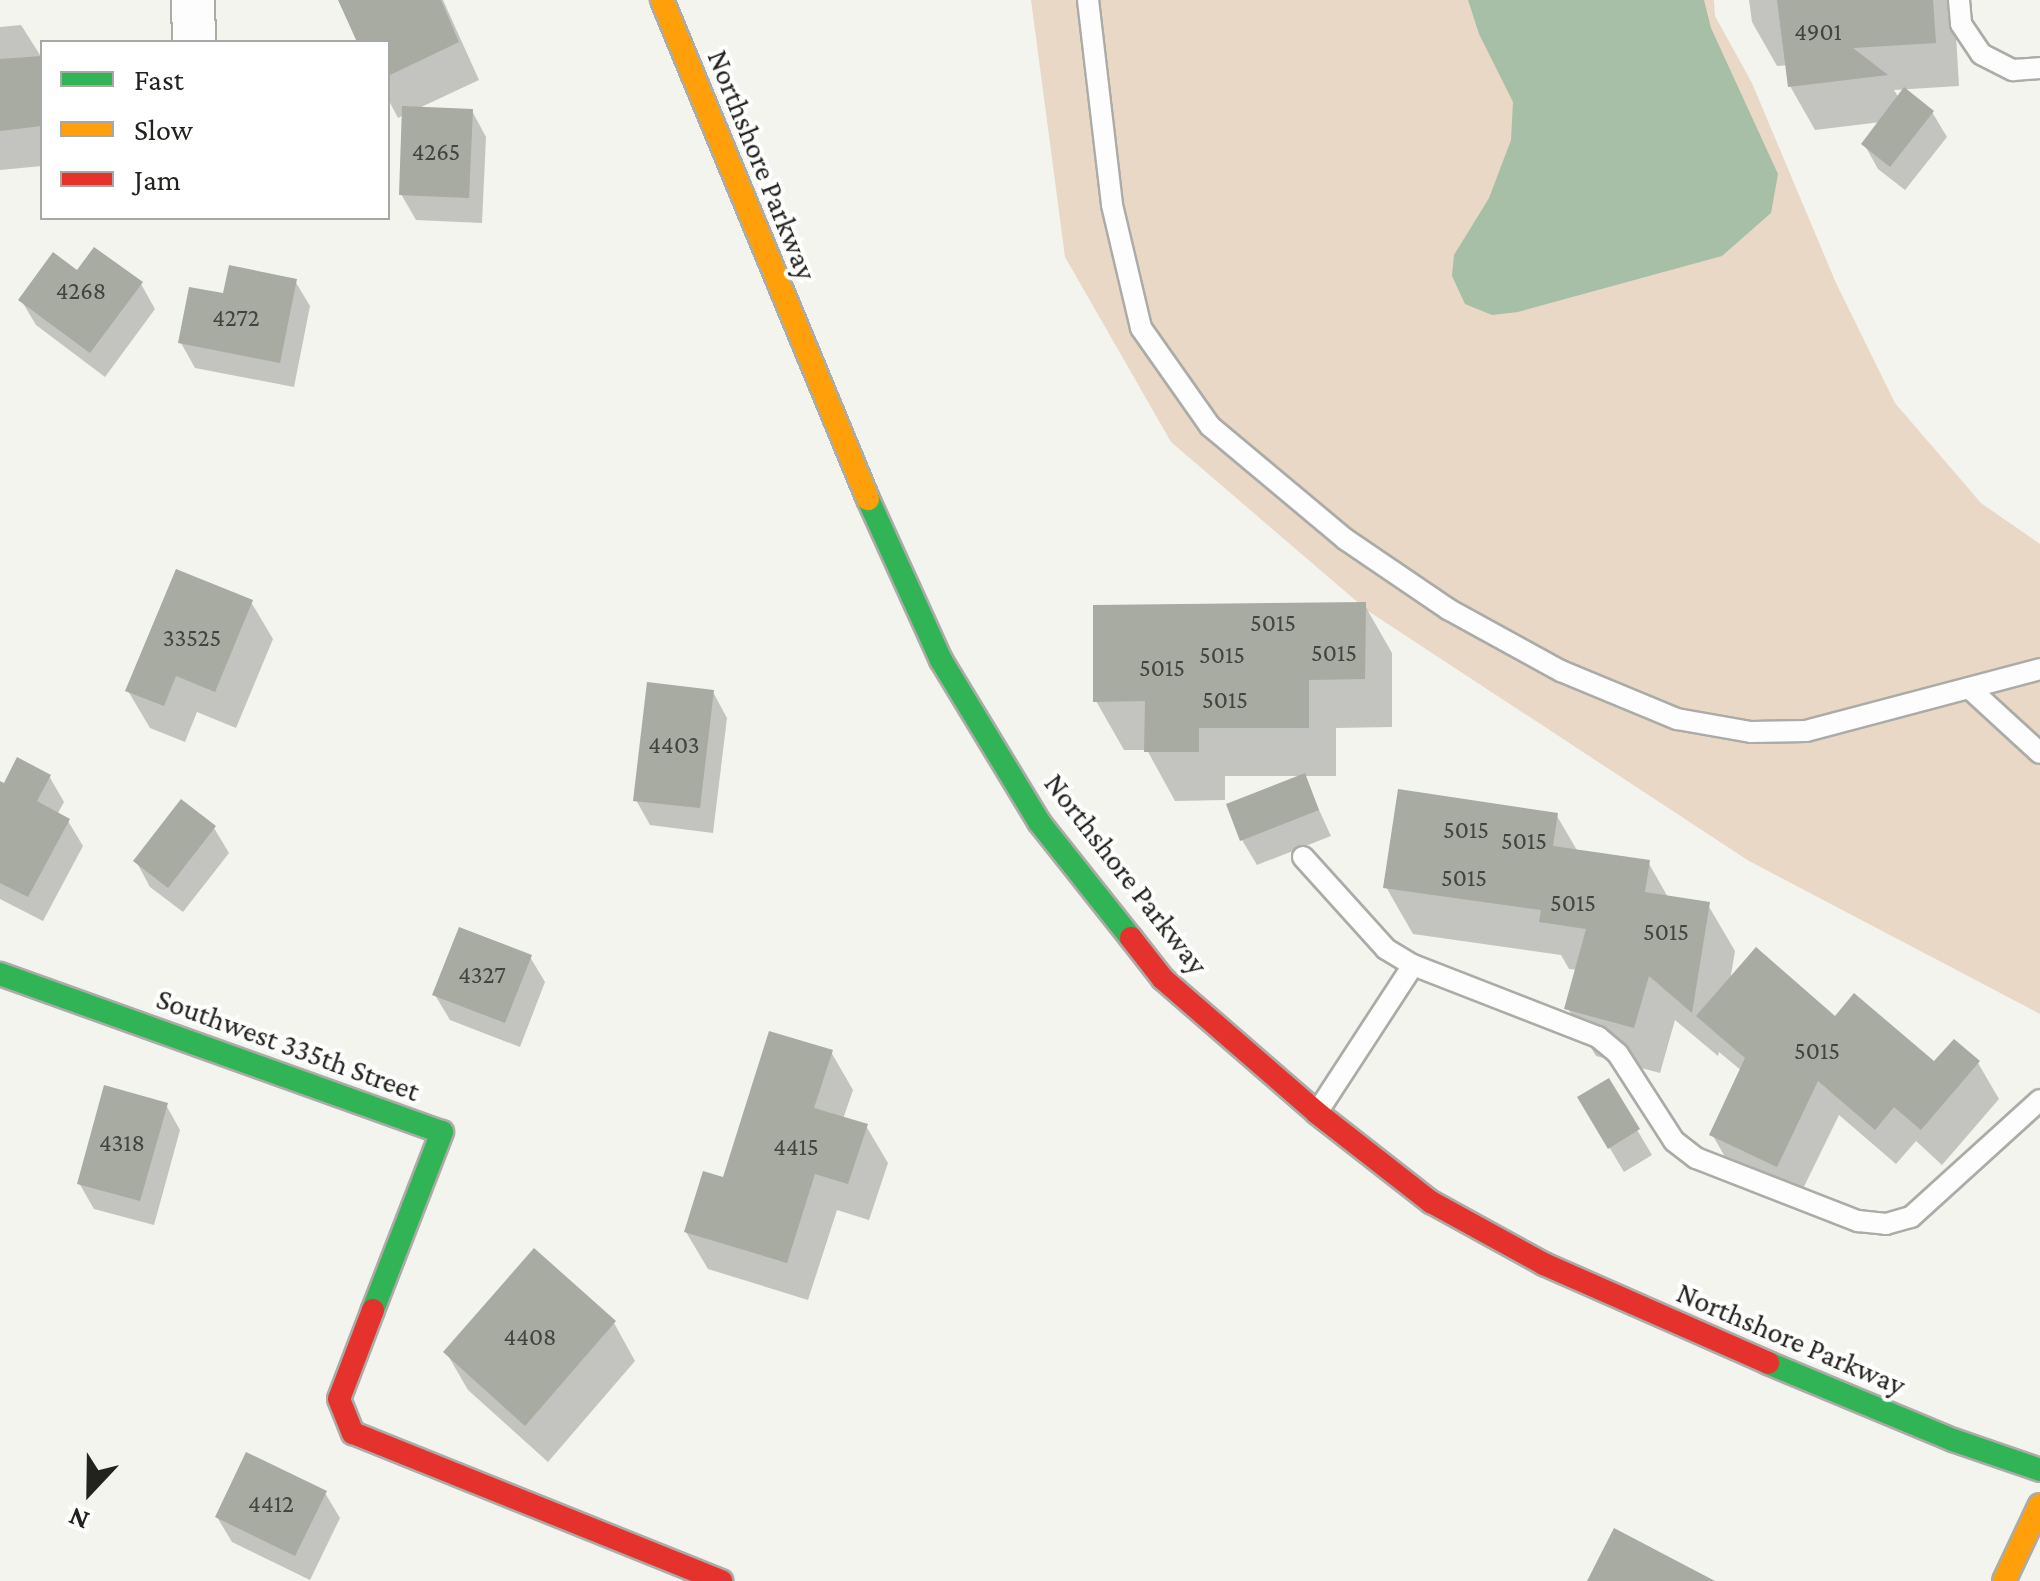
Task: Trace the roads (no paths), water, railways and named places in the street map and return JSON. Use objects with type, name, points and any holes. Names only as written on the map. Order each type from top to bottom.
[{"type":"street","points":[[193,0],[194,40]]},
{"type":"street","name":"Northshore Parkway","points":[[662,0],[855,472],[941,660],[1039,822],[1163,979],[1317,1113],[1431,1202],[1544,1264],[1700,1335],[1953,1440],[2040,1470]]},
{"type":"street","name":"Southwest 335th Street","points":[[0,974],[442,1132],[339,1398],[353,1433],[721,1581]]},
{"type":"street","points":[[2004,1581],[2040,1505]]},
{"type":"lane","points":[[1088,0],[1112,206],[1141,328],[1210,426],[1345,539],[1448,609],[1560,671],[1678,719],[1751,732],[1806,731],[2040,669]]},
{"type":"lane","points":[[1960,0],[1961,24],[1981,54],[2013,70],[2040,68]]},
{"type":"lane","points":[[1970,688],[2040,754]]},
{"type":"lane","points":[[1302,856],[1386,950],[1413,965],[1598,1037],[1618,1054],[1674,1141],[1696,1158],[1858,1221],[1886,1224],[1911,1217],[2040,1100]]},
{"type":"lane","points":[[1317,1113],[1413,965]]}]
